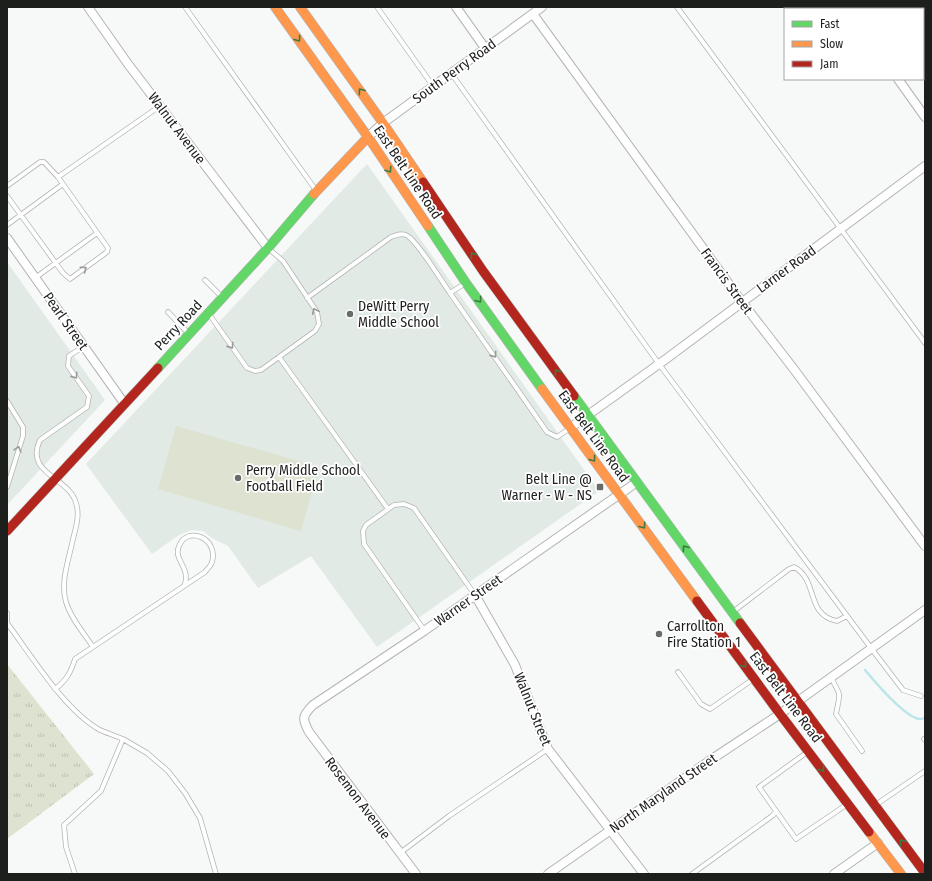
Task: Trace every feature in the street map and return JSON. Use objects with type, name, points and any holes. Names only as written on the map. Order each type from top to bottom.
[{"type":"main road","name":"East Belt Line Road","points":[[275,7],[368,137],[466,282],[570,428],[620,494],[808,752],[901,874]]},
{"type":"main road","name":"East Belt Line Road","points":[[300,7],[383,123],[483,271],[925,873]]},
{"type":"main road","name":"Perry Road","points":[[8,527],[55,479],[223,298],[316,191],[368,137]]},
{"type":"street","name":"Walnut Avenue","points":[[88,7],[128,64],[268,248]]},
{"type":"street","points":[[456,7],[485,48]]},
{"type":"street","name":"South Perry Road","points":[[368,137],[383,123],[542,7]]},
{"type":"street","name":"Francis Street","points":[[533,14],[742,302],[925,546]]},
{"type":"street","points":[[899,80],[925,117]]},
{"type":"street","name":"Larner Road","points":[[570,428],[659,364],[925,166]]},
{"type":"street","name":"Pearl Street","points":[[7,238],[124,403]]},
{"type":"street","name":"Warner Street","points":[[303,721],[305,713],[313,705],[424,631],[637,482]]},
{"type":"street","name":"Walnut Street","points":[[475,595],[515,664],[548,749],[644,874]]},
{"type":"street","name":"North Maryland Street","points":[[548,874],[709,761],[780,714],[925,610]]},
{"type":"street","name":"Rosemon Avenue","points":[[303,721],[308,732],[416,874]]},
{"type":"street","points":[[834,874],[878,843]]},
{"type":"lane","points":[[185,7],[316,191]]},
{"type":"lane","points":[[377,7],[433,86]]},
{"type":"lane","points":[[677,7],[925,343]]},
{"type":"lane","points":[[451,73],[659,364],[871,648],[903,690],[921,696]]},
{"type":"lane","points":[[58,177],[160,106]]},
{"type":"lane","points":[[7,186],[40,162],[44,162],[58,177],[108,248],[107,252],[70,279],[62,274],[7,196]]},
{"type":"lane","points":[[7,226],[63,184]]},
{"type":"lane","points":[[35,278],[97,233]]},
{"type":"lane","points":[[307,298],[391,237],[399,234],[406,235],[415,242],[547,432],[557,437],[570,428]]},
{"type":"lane","points":[[208,314],[247,368],[254,371],[261,370],[315,331],[319,324],[317,312],[283,261],[268,248]]},
{"type":"lane","points":[[205,280],[223,298]]},
{"type":"lane","points":[[450,294],[466,282]]},
{"type":"lane","points":[[168,312],[189,334]]},
{"type":"lane","points":[[84,346],[69,356],[68,366],[89,396],[87,407],[40,440],[36,448],[37,460],[43,470],[68,489],[76,502],[78,517],[65,575],[64,591],[66,603],[73,618],[93,647]]},
{"type":"lane","points":[[279,357],[388,509]]},
{"type":"lane","points":[[7,401],[23,427],[23,436],[7,487]]},
{"type":"lane","points":[[424,631],[364,544],[363,531],[366,524],[394,504],[404,504],[414,508],[475,595]]},
{"type":"lane","points":[[55,688],[64,682],[72,669],[75,659],[185,584],[200,576],[212,563],[213,552],[209,543],[202,537],[194,535],[186,538],[179,545],[178,553],[180,562],[185,570],[187,578],[185,584]]},
{"type":"lane","points":[[733,613],[789,569],[794,567],[799,570],[807,581],[812,590],[815,604],[823,615],[830,620],[837,621],[847,616]]},
{"type":"lane","points":[[7,613],[7,623],[55,688],[78,713],[99,729],[123,739],[147,753],[168,770],[185,793],[200,818],[216,874]]},
{"type":"lane","points":[[678,672],[701,704],[710,709],[754,678]]},
{"type":"lane","points":[[830,678],[839,692],[840,699],[836,714],[862,751]]},
{"type":"lane","points":[[75,874],[66,847],[64,825],[101,791],[123,739]]},
{"type":"lane","points":[[400,853],[449,816],[548,749]]},
{"type":"lane","points":[[808,752],[759,787],[796,839],[848,803]]},
{"type":"lane","points":[[875,805],[925,771]]},
{"type":"lane","points":[[692,874],[776,812]]},
{"type":"shaded area","name":"DeWitt Perry Middle School","points":[[367,164],[599,491],[377,647],[311,556],[258,588],[228,546],[212,538],[203,531],[191,530],[179,535],[152,554],[86,464]]},
{"type":"shaded area","points":[[7,262],[105,400],[7,505]]},
{"type":"green space","name":"Perry Middle School Football Field","points":[[176,426],[319,467],[301,531],[158,489]]},
{"type":"green space","points":[[7,664],[94,774],[7,839]]},
{"type":"waterway","points":[[865,670],[890,698],[906,712],[919,719],[925,718]]},
{"type":"traffic: fast","points":[[158,368],[268,248],[314,194]]},
{"type":"traffic: fast","points":[[428,226],[466,283],[542,389]]},
{"type":"traffic: fast","points":[[574,396],[740,623]]},
{"type":"traffic: slow","points":[[275,7],[368,137],[428,226]]},
{"type":"traffic: slow","points":[[300,7],[383,123],[423,182]]},
{"type":"traffic: slow","points":[[314,194],[368,137]]},
{"type":"traffic: slow","points":[[542,389],[697,601]]},
{"type":"traffic: slow","points":[[869,832],[901,874]]},
{"type":"traffic: jam","points":[[423,182],[483,271],[574,396]]},
{"type":"traffic: jam","points":[[7,531],[158,368]]},
{"type":"traffic: jam","points":[[697,601],[869,832]]},
{"type":"traffic: jam","points":[[740,623],[925,873]]},
{"type":"place","name":"DeWitt Perry Middle School","points":[[350,314]]},
{"type":"place","name":"Perry Middle School Football Field","points":[[238,478]]},
{"type":"place","name":"Belt Line @ Warner - W - NS","points":[[600,487]]},
{"type":"place","name":"Carrollton Fire Station 1","points":[[659,634]]}]
